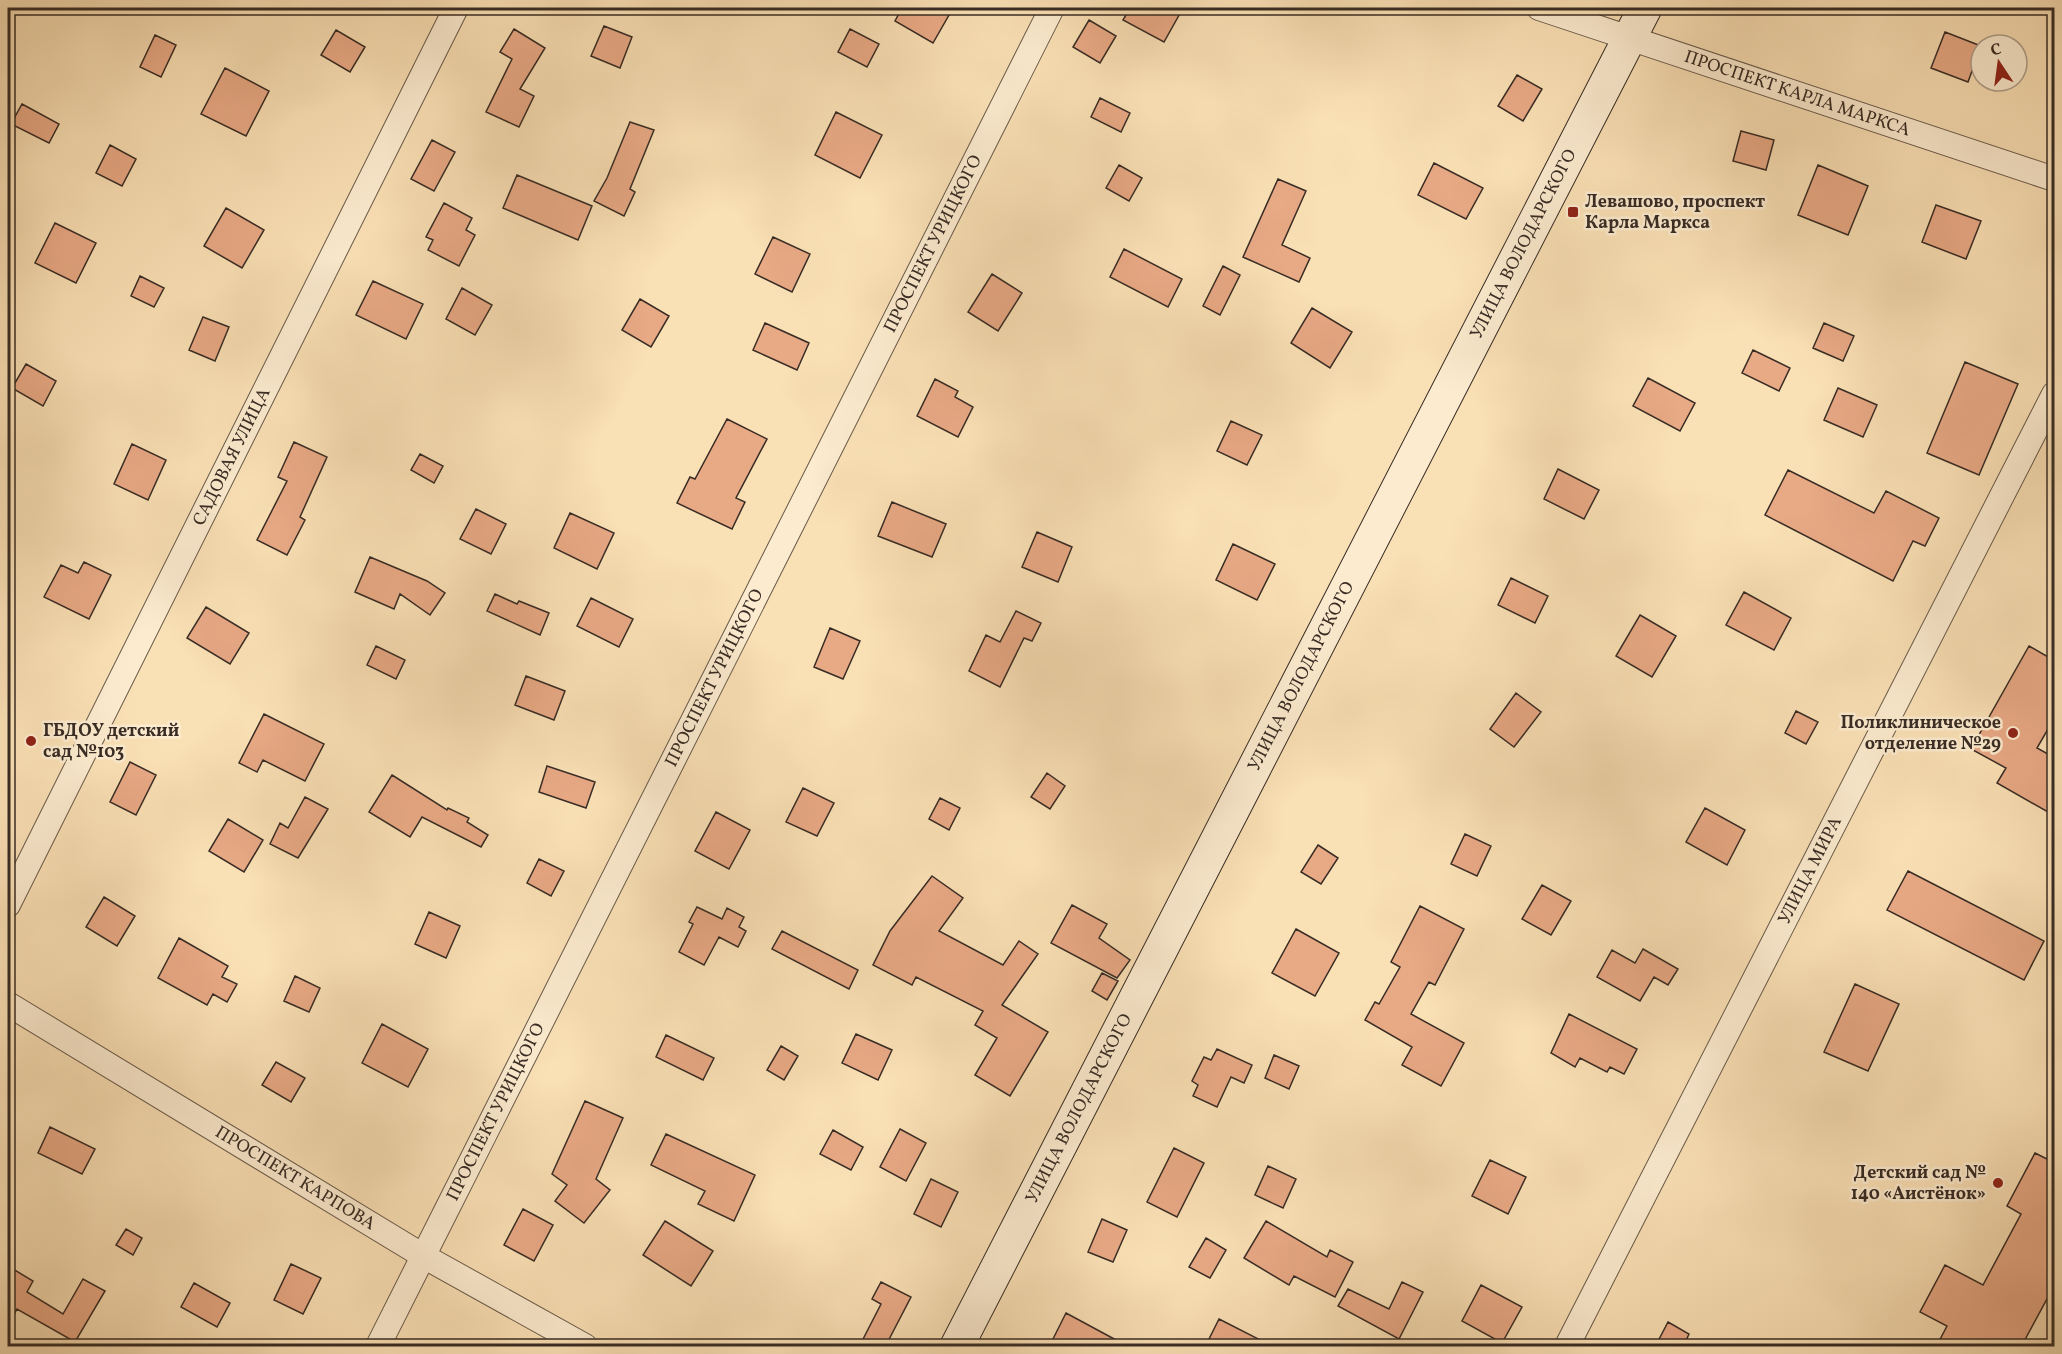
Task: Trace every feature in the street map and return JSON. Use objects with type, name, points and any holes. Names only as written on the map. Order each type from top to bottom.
[{"type":"street","name":"САДОВАЯ УЛИЦА","points":[[8,905],[456,8]]},
{"type":"street","name":"ПРОСПЕКТ УРИЦКОГО","points":[[378,1347],[1052,8]]},
{"type":"street","name":"ПРОСПЕКТ КАРЛА МАРКСА","points":[[1539,8],[2055,179]]},
{"type":"street","name":"УЛИЦА ВОЛОДАРСКОГО","points":[[957,1347],[1645,8]]},
{"type":"street","name":"УЛИЦА МИРА","points":[[1567,1347],[2055,394]]},
{"type":"street","name":"ПРОСПЕКТ КАРПОВА","points":[[8,1004],[425,1257],[585,1347]]},
{"type":"building","points":[[902,8],[953,8],[933,43],[895,21]]},
{"type":"building","points":[[1130,8],[1183,8],[1164,42],[1123,20]]},
{"type":"building","points":[[1089,20],[1116,36],[1100,63],[1073,47]]},
{"type":"building","points":[[604,26],[632,37],[620,68],[591,56]]},
{"type":"building","points":[[514,29],[545,48],[520,89],[534,96],[519,127],[486,112],[512,59],[500,52]]},
{"type":"building","points":[[850,29],[879,44],[867,67],[838,52]]},
{"type":"building","points":[[336,30],[365,47],[350,72],[321,55]]},
{"type":"building","points":[[1945,32],[1969,41],[1968,82],[1931,68]]},
{"type":"building","points":[[155,35],[176,45],[161,77],[140,67]]},
{"type":"building","points":[[225,68],[269,91],[246,136],[201,114]]},
{"type":"building","points":[[1517,75],[1542,89],[1523,121],[1498,106]]},
{"type":"building","points":[[1100,98],[1130,113],[1121,132],[1091,117]]},
{"type":"building","points":[[22,104],[59,124],[49,143],[11,124]]},
{"type":"building","points":[[836,112],[882,135],[860,178],[815,155]]},
{"type":"building","points":[[630,122],[654,130],[630,189],[635,192],[624,216],[594,201],[607,178]]},
{"type":"building","points":[[1741,131],[1774,140],[1766,170],[1733,161]]},
{"type":"building","points":[[432,140],[455,152],[434,191],[411,179]]},
{"type":"building","points":[[110,145],[136,159],[122,186],[96,173]]},
{"type":"building","points":[[1434,163],[1483,188],[1466,219],[1418,195]]},
{"type":"building","points":[[1119,165],[1142,178],[1129,201],[1106,188]]},
{"type":"building","points":[[1818,165],[1868,186],[1848,235],[1798,215]]},
{"type":"building","points":[[517,175],[592,206],[578,240],[503,208]]},
{"type":"building","points":[[1278,179],[1306,191],[1282,245],[1310,258],[1299,282],[1243,257]]},
{"type":"building","points":[[444,203],[472,218],[466,230],[475,235],[459,266],[428,250],[433,240],[426,237]]},
{"type":"building","points":[[1936,205],[1981,221],[1966,259],[1922,242]]},
{"type":"building","points":[[226,208],[264,230],[242,268],[204,246]]},
{"type":"building","points":[[55,223],[96,243],[76,283],[35,263]]},
{"type":"building","points":[[773,237],[810,254],[792,292],[755,274]]},
{"type":"building","points":[[1124,249],[1182,279],[1168,307],[1110,277]]},
{"type":"building","points":[[1223,266],[1240,275],[1220,315],[1203,306]]},
{"type":"building","points":[[992,274],[1022,293],[998,331],[968,312]]},
{"type":"building","points":[[140,276],[164,288],[154,307],[131,296]]},
{"type":"building","points":[[373,281],[423,304],[406,339],[356,315]]},
{"type":"building","points":[[462,288],[492,305],[475,335],[446,319]]},
{"type":"building","points":[[640,299],[669,316],[651,347],[622,330]]},
{"type":"building","points":[[1312,308],[1352,332],[1330,368],[1291,343]]},
{"type":"building","points":[[203,317],[229,327],[215,361],[189,350]]},
{"type":"building","points":[[765,323],[809,343],[797,370],[753,350]]},
{"type":"building","points":[[1824,323],[1854,336],[1843,361],[1813,348]]},
{"type":"building","points":[[1753,350],[1790,368],[1779,391],[1742,373]]},
{"type":"building","points":[[1965,362],[2018,384],[1979,475],[1927,453]]},
{"type":"building","points":[[26,364],[56,381],[43,406],[12,388]]},
{"type":"building","points":[[1648,378],[1695,403],[1680,431],[1633,406]]},
{"type":"building","points":[[935,379],[958,391],[955,397],[973,407],[958,437],[917,416]]},
{"type":"building","points":[[1838,388],[1877,405],[1863,437],[1824,420]]},
{"type":"building","points":[[727,419],[767,439],[736,498],[745,502],[732,529],[677,503],[690,477],[695,479]]},
{"type":"building","points":[[1231,421],[1262,435],[1247,465],[1217,451]]},
{"type":"building","points":[[294,442],[327,457],[300,517],[305,520],[287,555],[257,540],[287,481],[278,477]]},
{"type":"building","points":[[132,444],[166,460],[148,500],[114,484]]},
{"type":"building","points":[[420,454],[443,466],[434,483],[411,470]]},
{"type":"building","points":[[1558,469],[1599,490],[1584,519],[1544,499]]},
{"type":"building","points":[[1788,470],[1874,513],[1886,491],[1939,518],[1925,546],[1913,541],[1893,581],[1765,515]]},
{"type":"building","points":[[892,502],[946,524],[932,557],[878,536]]},
{"type":"building","points":[[476,509],[506,524],[491,554],[460,539]]},
{"type":"building","points":[[570,513],[614,533],[597,569],[554,548]]},
{"type":"building","points":[[1037,532],[1072,547],[1058,582],[1022,567]]},
{"type":"building","points":[[1233,544],[1275,564],[1257,600],[1216,580]]},
{"type":"building","points":[[370,557],[427,581],[445,593],[430,615],[400,594],[394,609],[355,592]]},
{"type":"building","points":[[84,562],[111,575],[89,619],[44,597],[61,565],[78,573]]},
{"type":"building","points":[[1511,578],[1548,596],[1535,623],[1498,605]]},
{"type":"building","points":[[1744,592],[1791,618],[1774,650],[1726,625]]},
{"type":"building","points":[[495,594],[517,604],[519,601],[549,613],[540,635],[487,611]]},
{"type":"building","points":[[591,598],[633,619],[619,647],[577,626]]},
{"type":"building","points":[[206,607],[249,633],[230,664],[187,638]]},
{"type":"building","points":[[1016,611],[1041,623],[1032,641],[1024,638],[1000,687],[969,671],[986,635],[1000,642]]},
{"type":"building","points":[[1640,615],[1676,636],[1652,677],[1616,656]]},
{"type":"building","points":[[830,628],[860,641],[843,679],[814,667]]},
{"type":"building","points":[[376,646],[405,660],[396,679],[367,665]]},
{"type":"building","name":"Поликлиническое отделение №29","points":[[2029,646],[2055,661],[2055,717],[2037,748],[2055,758],[2055,816],[1997,783],[2006,768],[1971,749]]},
{"type":"building","points":[[526,676],[565,691],[554,720],[515,705]]},
{"type":"building","points":[[1516,693],[1541,712],[1514,747],[1490,729]]},
{"type":"building","points":[[1796,711],[1818,722],[1806,744],[1785,733]]},
{"type":"building","points":[[264,714],[324,744],[305,781],[263,760],[257,772],[239,763]]},
{"type":"building","points":[[130,762],[156,775],[136,815],[110,802]]},
{"type":"building","points":[[547,766],[595,782],[586,808],[539,792]]},
{"type":"building","points":[[1047,773],[1065,786],[1050,809],[1031,797]]},
{"type":"building","points":[[392,775],[447,810],[448,808],[469,818],[467,822],[488,835],[481,847],[422,817],[410,837],[369,812]]},
{"type":"building","points":[[803,788],[834,803],[817,836],[786,822]]},
{"type":"building","points":[[305,797],[328,809],[298,858],[270,844],[280,823],[288,828]]},
{"type":"building","points":[[940,798],[960,808],[949,830],[929,819]]},
{"type":"building","points":[[1705,808],[1745,830],[1727,865],[1686,842]]},
{"type":"building","points":[[716,812],[750,830],[729,869],[695,851]]},
{"type":"building","points":[[228,819],[263,840],[244,872],[209,851]]},
{"type":"building","points":[[1465,834],[1491,846],[1477,876],[1451,864]]},
{"type":"building","points":[[1318,845],[1338,858],[1321,884],[1301,872]]},
{"type":"building","points":[[539,859],[564,871],[551,896],[527,883]]},
{"type":"building","points":[[1908,871],[2044,941],[2024,980],[1887,910]]},
{"type":"building","points":[[932,876],[963,898],[939,931],[1003,965],[1019,941],[1038,954],[1002,1005],[1048,1032],[1010,1096],[975,1075],[997,1038],[975,1025],[983,1011],[916,977],[912,985],[873,965],[890,931]]},
{"type":"building","points":[[1542,885],[1571,901],[1551,935],[1522,919]]},
{"type":"building","points":[[104,897],[135,916],[117,946],[86,927]]},
{"type":"building","points":[[1072,905],[1107,924],[1099,938],[1130,960],[1117,978],[1051,943]]},
{"type":"building","points":[[1420,906],[1464,929],[1435,985],[1429,982],[1411,1014],[1464,1043],[1441,1086],[1402,1065],[1412,1047],[1365,1020],[1375,1002],[1379,1004],[1400,967],[1391,962]]},
{"type":"building","points":[[697,907],[722,919],[727,908],[744,917],[739,927],[746,931],[738,947],[719,937],[704,965],[679,952],[693,924],[689,922]]},
{"type":"building","points":[[429,912],[460,926],[446,958],[415,944]]},
{"type":"building","points":[[1296,929],[1339,953],[1315,996],[1272,973]]},
{"type":"building","points":[[782,931],[858,970],[849,989],[772,949]]},
{"type":"building","points":[[179,938],[228,966],[222,977],[237,984],[227,1002],[213,994],[207,1005],[158,978]]},
{"type":"building","points":[[1643,949],[1678,969],[1668,985],[1654,977],[1640,1001],[1597,977],[1612,950],[1635,963]]},
{"type":"building","points":[[1102,973],[1118,981],[1107,1000],[1092,991]]},
{"type":"building","points":[[295,976],[320,988],[309,1012],[284,1001]]},
{"type":"building","points":[[1855,984],[1899,1004],[1868,1071],[1824,1052]]},
{"type":"building","points":[[1569,1014],[1637,1049],[1624,1074],[1610,1067],[1607,1072],[1580,1058],[1575,1067],[1551,1053]]},
{"type":"building","points":[[382,1024],[428,1049],[408,1087],[362,1063]]},
{"type":"building","points":[[856,1034],[892,1050],[878,1080],[842,1063]]},
{"type":"building","points":[[666,1035],[714,1058],[703,1080],[656,1057]]},
{"type":"building","points":[[781,1046],[798,1056],[784,1080],[767,1070]]},
{"type":"building","points":[[1217,1049],[1252,1065],[1244,1083],[1231,1077],[1217,1107],[1193,1096],[1198,1085],[1192,1081],[1204,1057],[1211,1060]]},
{"type":"building","points":[[1274,1055],[1299,1066],[1289,1089],[1265,1078]]},
{"type":"building","points":[[276,1062],[305,1078],[291,1102],[262,1085]]},
{"type":"building","points":[[585,1101],[623,1118],[596,1179],[610,1190],[584,1223],[555,1201],[567,1185],[552,1174]]},
{"type":"building","points":[[50,1127],[95,1149],[82,1174],[38,1153]]},
{"type":"building","points":[[900,1129],[926,1143],[906,1181],[880,1167]]},
{"type":"building","points":[[833,1130],[863,1147],[851,1170],[820,1154]]},
{"type":"building","points":[[666,1134],[755,1175],[734,1221],[698,1204],[705,1191],[651,1165]]},
{"type":"building","points":[[1174,1148],[1204,1163],[1177,1217],[1147,1202]]},
{"type":"building","points":[[2035,1153],[2055,1163],[2055,1284],[2021,1347],[1936,1347],[1947,1326],[1920,1312],[1945,1265],[1983,1285],[2021,1214],[2007,1206]]},
{"type":"building","points":[[1490,1160],[1526,1177],[1508,1214],[1472,1196]]},
{"type":"building","points":[[1268,1166],[1296,1179],[1283,1208],[1255,1195]]},
{"type":"building","points":[[931,1179],[958,1192],[941,1227],[914,1214]]},
{"type":"building","points":[[523,1209],[553,1225],[534,1261],[504,1245]]},
{"type":"building","points":[[1102,1219],[1127,1230],[1113,1262],[1088,1252]]},
{"type":"building","points":[[665,1221],[713,1251],[691,1286],[643,1255]]},
{"type":"building","points":[[1266,1221],[1327,1257],[1330,1250],[1353,1262],[1335,1297],[1294,1276],[1289,1285],[1244,1258]]},
{"type":"building","points":[[126,1229],[142,1238],[133,1255],[116,1245]]},
{"type":"building","points":[[1206,1238],[1226,1250],[1210,1278],[1189,1267]]},
{"type":"building","points":[[291,1264],[321,1278],[303,1314],[274,1300]]},
{"type":"building","points":[[8,1266],[33,1281],[27,1292],[63,1314],[83,1279],[105,1291],[75,1342],[17,1309],[8,1326]]},
{"type":"building","points":[[881,1282],[911,1297],[885,1347],[859,1347],[881,1304],[872,1299]]},
{"type":"building","points":[[1402,1282],[1423,1292],[1399,1339],[1338,1306],[1348,1289],[1389,1309]]},
{"type":"building","points":[[194,1283],[230,1303],[217,1327],[181,1307]]},
{"type":"building","points":[[1481,1285],[1522,1307],[1502,1343],[1462,1321]]},
{"type":"building","points":[[1066,1313],[1129,1347],[1049,1347]]},
{"type":"building","points":[[1219,1319],[1274,1347],[1205,1347]]},
{"type":"building","points":[[1668,1322],[1689,1334],[1683,1347],[1655,1347]]},
{"type":"place","name":"Левашово, проспект Карла Маркса","points":[[1573,212]]},
{"type":"place","name":"Поликлиническое отделение №29","points":[[2013,733]]},
{"type":"place","name":"ГБДОУ детский сад №103","points":[[31,741]]},
{"type":"place","name":"Детский сад № 140 «Аистёнок»","points":[[1998,1183]]}]
